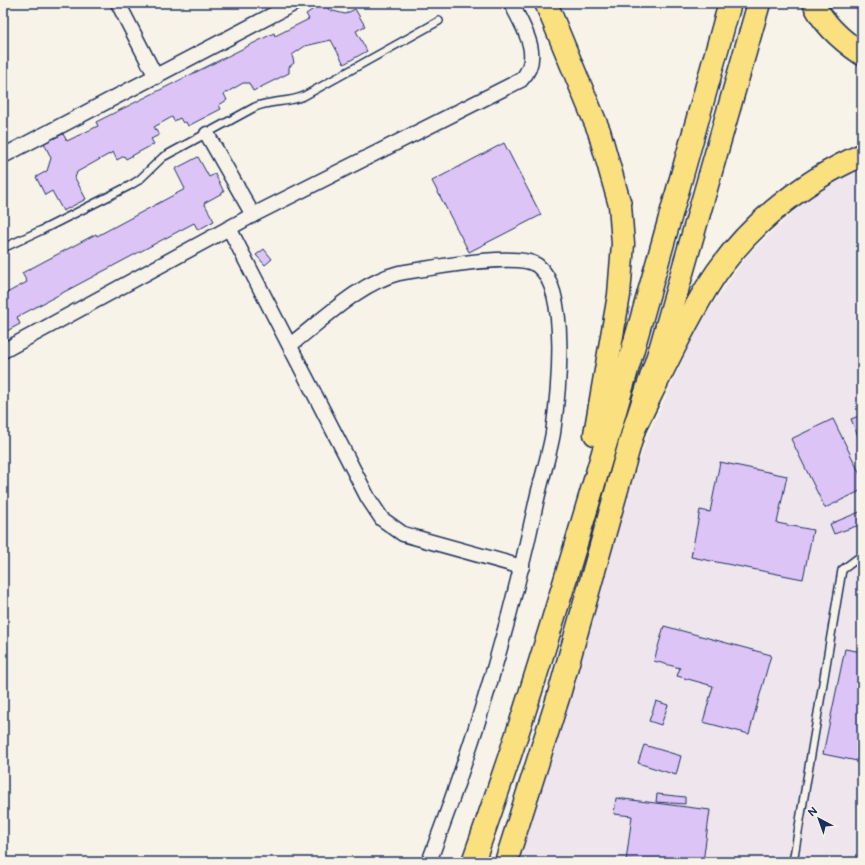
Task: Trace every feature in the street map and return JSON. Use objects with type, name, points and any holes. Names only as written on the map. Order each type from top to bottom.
[{"type":"highway","points":[[546,3],[599,131],[620,205],[623,244],[619,295],[612,340],[571,558]]},
{"type":"highway","points":[[473,862],[528,701],[571,558],[632,350],[730,3]]},
{"type":"highway","points":[[506,862],[558,698],[634,429],[660,350],[759,3]]},
{"type":"highway","points":[[814,3],[837,34],[862,54]]},
{"type":"highway","points":[[634,429],[689,318],[707,288],[736,249],[769,215],[809,184],[843,163],[862,155]]},
{"type":"street","points":[[118,3],[156,77]]},
{"type":"street","points":[[3,156],[295,3]]},
{"type":"street","points":[[3,351],[253,215],[521,80],[531,67],[532,51],[511,3]]},
{"type":"street","points":[[207,134],[253,215]]},
{"type":"street","points":[[229,228],[368,498],[382,519],[403,534],[522,567]]},
{"type":"street","points":[[290,345],[361,289],[386,276],[399,272],[504,259],[528,260],[537,265],[545,273],[550,282],[557,314],[559,332],[559,381],[552,434],[522,567],[466,754],[429,862]]},
{"type":"lane","points":[[3,248],[129,186],[139,180],[152,165],[163,157],[262,104],[288,101],[304,96],[439,20]]},
{"type":"lane","points":[[793,862],[842,570],[862,555]]},
{"type":"shaded area","points":[[862,165],[862,862],[511,862],[647,438],[700,323],[746,257],[808,198]]},
{"type":"building","points":[[319,3],[325,3],[329,10],[345,14],[355,9],[365,26],[356,31],[367,51],[344,64],[331,40],[305,46],[292,55],[294,63],[289,67],[289,73],[253,91],[249,83],[243,83],[224,94],[227,100],[219,105],[221,109],[188,126],[186,122],[183,123],[180,118],[174,121],[172,117],[154,127],[159,135],[151,139],[154,144],[126,159],[124,156],[117,160],[113,152],[77,172],[75,178],[86,199],[63,211],[52,191],[45,195],[36,177],[47,171],[51,158],[44,143],[63,134],[67,141],[98,126],[96,122],[274,33],[275,36],[309,19],[306,14],[312,10],[310,7]]},
{"type":"building","points":[[504,143],[541,215],[469,252],[432,181]]},
{"type":"building","points":[[198,157],[209,177],[215,174],[224,192],[204,203],[214,221],[198,230],[194,223],[17,317],[20,324],[5,332],[3,328],[3,295],[27,282],[22,273],[96,234],[97,236],[185,189],[175,169]]},
{"type":"building","points":[[264,249],[272,259],[265,265],[256,255]]},
{"type":"building","points":[[862,415],[862,446],[851,419]]},
{"type":"building","points":[[833,419],[862,478],[862,490],[825,508],[791,439]]},
{"type":"building","points":[[720,462],[787,476],[777,523],[813,530],[803,579],[691,557],[700,510],[710,512]]},
{"type":"building","points":[[862,511],[862,524],[834,534],[830,524]]},
{"type":"building","points":[[664,626],[771,655],[749,734],[703,722],[713,686],[677,676],[680,668],[654,661]]},
{"type":"building","points":[[845,649],[862,652],[862,762],[823,754]]},
{"type":"building","points":[[656,701],[668,705],[661,725],[649,721]]},
{"type":"building","points":[[644,745],[681,756],[676,775],[638,763]]},
{"type":"building","points":[[657,794],[685,797],[685,804],[656,802]]},
{"type":"building","points":[[616,798],[710,810],[703,862],[626,861],[632,816],[614,814]]}]
